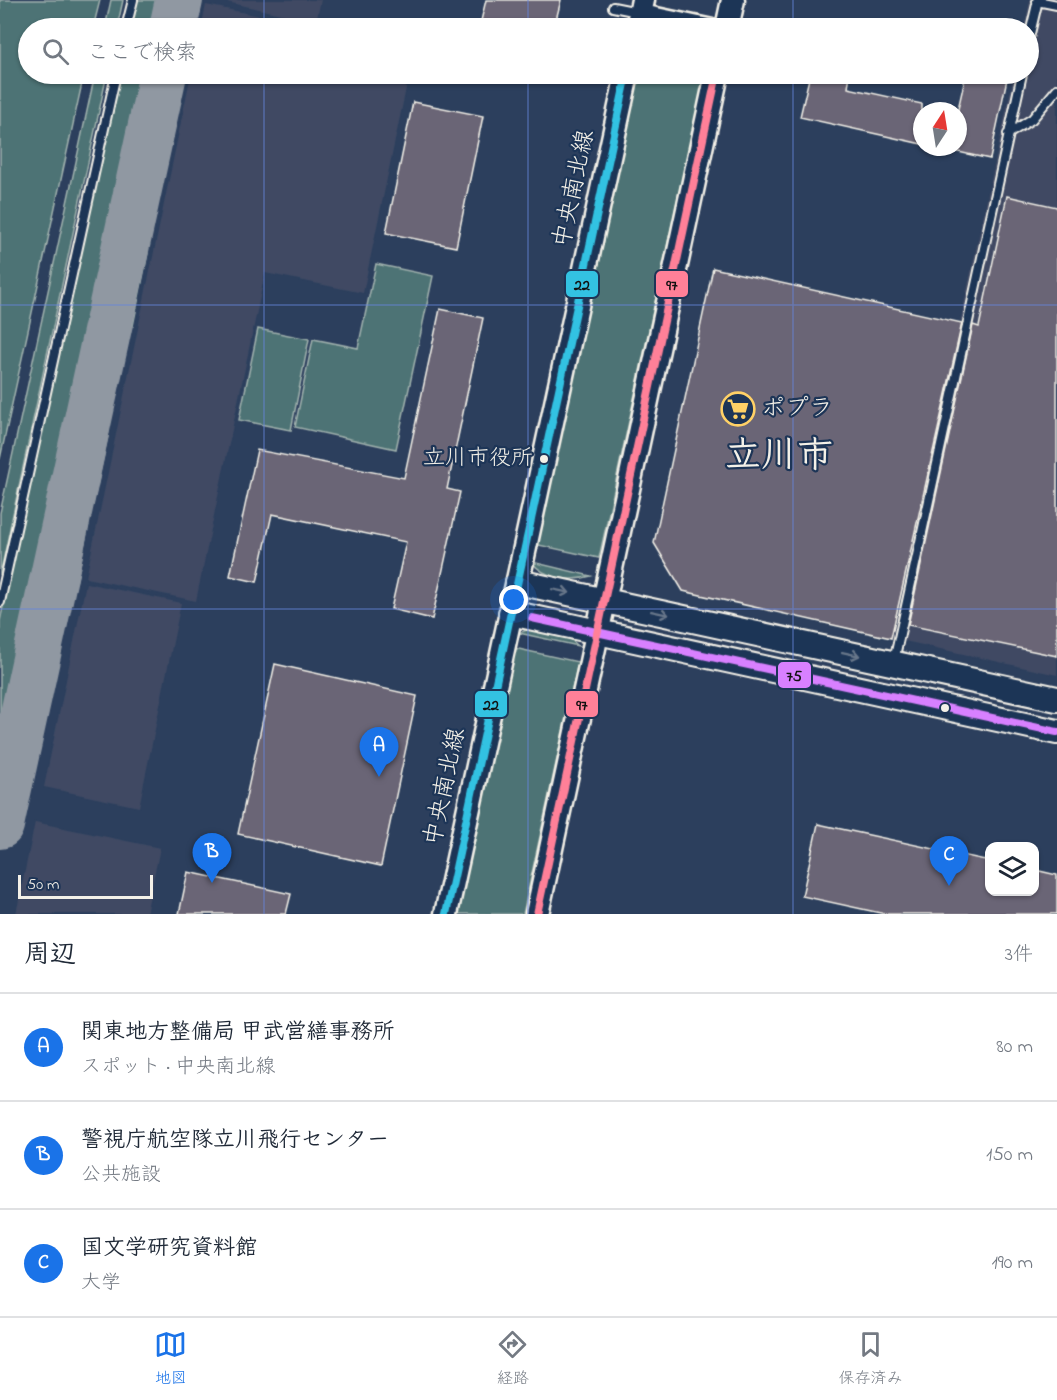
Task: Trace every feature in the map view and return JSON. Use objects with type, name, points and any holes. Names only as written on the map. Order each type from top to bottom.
[{"type":"main road","points":[[729,18],[733,0]]},
{"type":"main road","name":"中央南北線","points":[[446,914],[625,84]]},
{"type":"main road","points":[[537,914],[715,84]]},
{"type":"main road","points":[[518,582],[1057,699]]},
{"type":"main road","points":[[512,613],[1057,732]]},
{"type":"street","points":[[640,14],[661,18]]},
{"type":"lane","points":[[128,18],[133,0]]},
{"type":"lane","points":[[1034,18],[1037,0],[1057,5]]},
{"type":"lane","points":[[613,7],[640,14]]},
{"type":"lane","points":[[0,602],[114,84]]},
{"type":"lane","points":[[894,664],[1020,84]]},
{"type":"lane","points":[[1008,134],[1032,119],[1057,89]]},
{"type":"shaded area","points":[[218,0],[321,0],[317,18],[298,18]]},
{"type":"shaded area","points":[[1030,0],[1057,0],[1057,675],[891,638],[1012,84],[1039,84],[1039,18],[1026,18]]},
{"type":"shaded area","points":[[206,5],[270,18],[203,18]]},
{"type":"shaded area","points":[[189,84],[407,84],[363,293],[265,273],[196,601],[86,578]]},
{"type":"shaded area","points":[[86,583],[181,603],[139,807],[44,787]]},
{"type":"shaded area","points":[[35,822],[160,848],[146,914],[16,914]]},
{"type":"green space","points":[[0,0],[100,0],[96,18],[18,18],[18,84],[82,84],[0,459]]},
{"type":"green space","points":[[111,0],[123,0],[119,18],[107,18]]},
{"type":"green space","points":[[134,0],[160,0],[156,18],[130,18]]},
{"type":"green space","points":[[184,1],[199,4],[196,18],[181,18]]},
{"type":"green space","points":[[93,84],[105,84],[0,575],[0,513]]},
{"type":"green space","points":[[116,84],[142,84],[0,737],[0,621]]},
{"type":"green space","points":[[634,84],[703,84],[599,558],[534,544]]},
{"type":"green space","points":[[152,157],[167,161],[150,235],[134,231]]},
{"type":"green space","points":[[131,249],[148,253],[133,326],[116,323]]},
{"type":"green space","points":[[376,264],[433,276],[396,449],[295,427],[313,339],[358,348]]},
{"type":"green space","points":[[258,329],[309,339],[291,430],[239,420]]},
{"type":"green space","points":[[114,338],[128,342],[111,415],[97,412]]},
{"type":"green space","points":[[94,427],[109,431],[93,504],[77,500]]},
{"type":"green space","points":[[75,519],[89,523],[76,583],[61,580]]},
{"type":"green space","points":[[532,562],[591,576],[575,579],[559,578],[537,568]]},
{"type":"green space","points":[[529,629],[566,635],[578,646],[519,633]]},
{"type":"green space","points":[[514,648],[578,662],[523,914],[457,914]]},
{"type":"building","points":[[486,0],[561,0],[556,18],[482,18]]},
{"type":"building","points":[[808,84],[849,84],[848,88],[913,102],[913,142],[800,117]]},
{"type":"building","points":[[964,84],[1006,84],[990,159],[967,154],[967,102],[960,102]]},
{"type":"building","points":[[413,102],[483,116],[456,247],[386,233]]},
{"type":"building","points":[[1007,196],[1057,207],[1057,656],[908,625],[973,325],[979,327]]},
{"type":"building","points":[[713,268],[962,323],[891,638],[683,591],[654,543]]},
{"type":"building","points":[[440,309],[483,318],[447,489],[460,492],[432,619],[391,609],[406,542],[272,514],[257,582],[230,576],[257,450],[404,478]]},
{"type":"building","points":[[275,664],[417,696],[381,866],[238,834]]},
{"type":"building","points":[[818,824],[985,860],[985,896],[1039,896],[1039,871],[1057,875],[1057,914],[885,914],[802,896]]},
{"type":"building","points":[[188,872],[291,894],[286,914],[179,914]]},
{"type":"taxiway","points":[[175,18],[179,0]]},
{"type":"taxiway","points":[[0,825],[161,84]]},
{"type":"transit line","name":"22","points":[[446,914],[625,84]]},
{"type":"transit line","name":"97","points":[[537,914],[715,84]]},
{"type":"transit line","name":"75","points":[[532,618],[1057,732]]},
{"type":"place","name":"ポプラ","points":[[738,409]]},
{"type":"place","name":"立川市役所","points":[[544,459]]},
{"type":"place","name":"関東地方整備局 甲武営繕事務所","points":[[379,777]]},
{"type":"place","name":"警視庁航空隊立川飛行センター","points":[[212,883]]},
{"type":"place","name":"国文学研究資料館","points":[[949,886]]},
{"type":"district","name":"立川市","points":[[779,457]]}]
